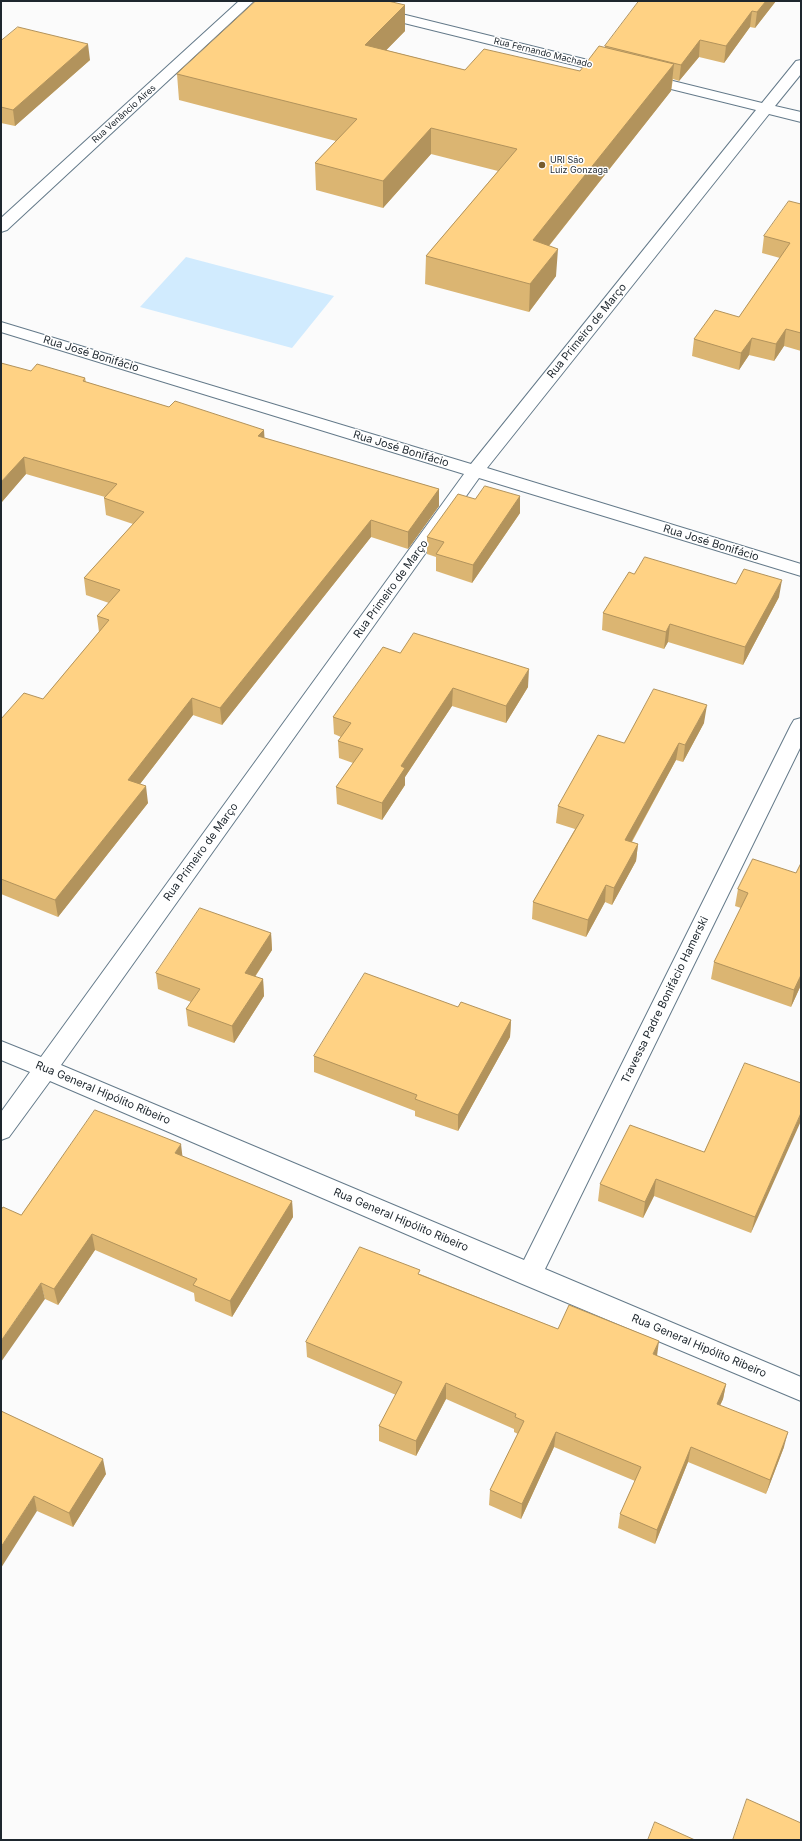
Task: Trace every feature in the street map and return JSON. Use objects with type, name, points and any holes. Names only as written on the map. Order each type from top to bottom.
[{"type":"street","name":"Rua Venâncio Aires","points":[[1,227],[248,1]]},
{"type":"street","name":"Rua Fernando Machado","points":[[332,1],[801,118]]},
{"type":"street","name":"Rua Primeiro de Março","points":[[1,1130],[475,471],[801,64]]},
{"type":"street","name":"Rua José Bonifácio","points":[[1,327],[801,570]]},
{"type":"street","name":"Travessa Padre Bonifácio Hamerski","points":[[529,1275],[801,725]]},
{"type":"street","name":"Rua General Hipólito Ribeiro","points":[[1,1050],[801,1389]]},
{"type":"shaded area","points":[[186,257],[334,296],[292,348],[140,307]]},
{"type":"building","points":[[256,1],[388,1],[405,5],[365,45],[465,70],[484,49],[580,71],[599,46],[674,64],[533,240],[558,249],[530,284],[426,256],[517,149],[431,128],[383,181],[315,163],[357,119],[177,74]]},
{"type":"building","points":[[639,1],[766,1],[757,12],[752,11],[726,46],[700,40],[681,65],[605,46]]},
{"type":"building","points":[[18,27],[88,44],[13,110],[1,107],[1,41]]},
{"type":"building","points":[[789,201],[801,204],[801,333],[786,329],[776,344],[752,338],[741,353],[694,339],[715,310],[739,317],[790,243],[764,236]]},
{"type":"building","points":[[1,363],[31,371],[37,364],[85,378],[83,381],[169,407],[175,401],[264,430],[258,436],[439,489],[408,532],[371,520],[220,708],[192,698],[128,780],[146,786],[55,900],[1,879],[1,719],[24,693],[43,699],[109,620],[97,616],[120,590],[84,578],[144,512],[104,498],[117,484],[24,457],[1,482]]},
{"type":"building","points":[[485,486],[520,496],[473,565],[436,554],[444,542],[427,537],[458,494],[475,499]]},
{"type":"building","points":[[645,557],[736,584],[744,569],[782,580],[745,647],[670,624],[666,632],[603,613],[629,572],[634,574]]},
{"type":"building","points":[[414,633],[529,669],[506,706],[453,688],[401,766],[405,768],[382,803],[336,787],[363,749],[338,741],[351,723],[333,717],[383,647],[400,653]]},
{"type":"building","points":[[654,689],[707,705],[685,745],[679,743],[625,840],[638,844],[614,888],[606,885],[588,920],[533,902],[584,815],[558,806],[598,735],[624,743]]},
{"type":"building","points":[[753,859],[796,873],[801,863],[801,975],[794,990],[714,962],[748,893],[738,889]]},
{"type":"building","points":[[200,908],[271,933],[245,973],[263,979],[232,1026],[186,1009],[200,989],[156,973]]},
{"type":"building","points":[[365,973],[458,1007],[461,1002],[511,1020],[458,1115],[415,1099],[417,1095],[314,1056]]},
{"type":"building","points":[[745,1063],[801,1083],[801,1113],[755,1217],[656,1179],[645,1202],[600,1184],[630,1125],[704,1152]]},
{"type":"building","points":[[95,1110],[181,1144],[175,1153],[292,1201],[230,1301],[193,1285],[197,1279],[92,1234],[54,1289],[41,1283],[1,1341],[1,1210],[3,1207],[21,1215]]},
{"type":"building","points":[[360,1247],[420,1270],[418,1274],[558,1329],[569,1305],[659,1341],[653,1354],[726,1384],[717,1404],[788,1432],[770,1480],[691,1447],[657,1530],[620,1514],[641,1467],[556,1432],[522,1504],[490,1490],[524,1421],[515,1417],[516,1414],[446,1383],[416,1441],[379,1426],[402,1382],[306,1342]]},
{"type":"building","points":[[1,1411],[103,1459],[69,1513],[34,1496],[1,1547]]},
{"type":"building","points":[[747,1799],[801,1823],[801,1840],[733,1840]]},
{"type":"building","points":[[655,1822],[695,1840],[648,1840]]},
{"type":"place","name":"URI São Luiz Gonzaga","points":[[542,165]]}]
